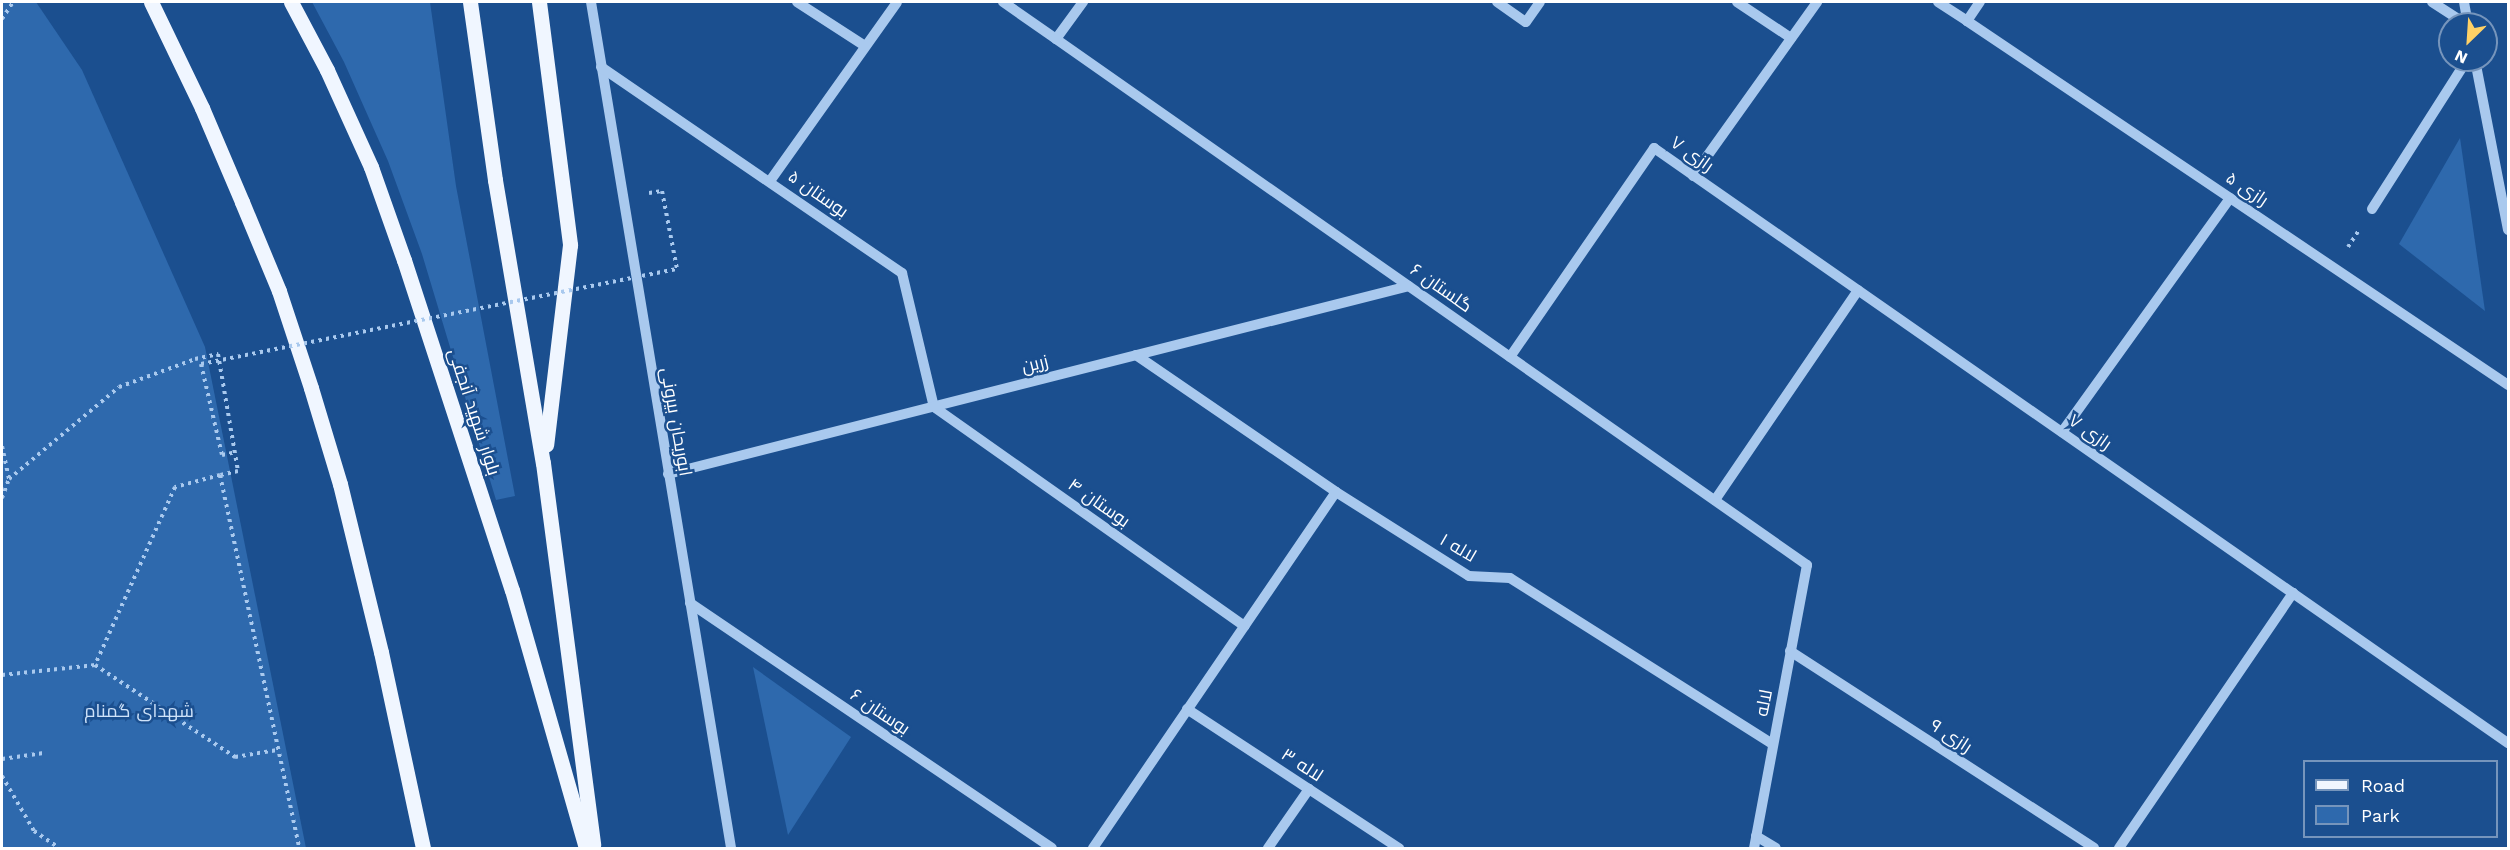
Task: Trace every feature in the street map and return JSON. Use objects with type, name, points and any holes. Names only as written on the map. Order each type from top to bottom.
[{"type":"main road","points":[[151,2],[202,108],[279,291],[311,388],[340,484],[381,652],[423,849]]},
{"type":"main road","name":"بلوار شهید آنجفی","points":[[291,2],[327,70],[371,167],[400,250],[512,590],[586,849]]},
{"type":"main road","points":[[471,2],[495,180],[543,463],[593,849]]},
{"type":"main road","points":[[539,2],[570,245],[543,463]]},
{"type":"street","name":"ابوریحان بیرونی","points":[[591,2],[731,849]]},
{"type":"street","points":[[797,2],[865,46]]},
{"type":"street","points":[[770,181],[897,2]]},
{"type":"street","name":"گلستان ۶","points":[[1003,2],[1807,565]]},
{"type":"street","points":[[1056,39],[1083,2]]},
{"type":"street","points":[[1497,2],[1526,22],[1540,2]]},
{"type":"street","points":[[1737,2],[1791,38]]},
{"type":"street","points":[[1694,176],[1817,2]]},
{"type":"street","name":"رازی ۵","points":[[1938,2],[2508,385]]},
{"type":"street","points":[[1966,21],[1980,2]]},
{"type":"street","points":[[2432,2],[2448,12]]},
{"type":"street","name":"بوستان ۵","points":[[601,67],[902,273],[934,406]]},
{"type":"street","points":[[2372,209],[2459,72]]},
{"type":"street","points":[[2477,72],[2508,230]]},
{"type":"street","name":"رازی ۷","points":[[1510,357],[1654,148],[2508,743]]},
{"type":"street","points":[[2062,432],[2230,198]]},
{"type":"street","name":"زرین","points":[[668,474],[1410,286]]},
{"type":"street","points":[[1715,500],[1858,290]]},
{"type":"street","name":"لاله ۱","points":[[1136,355],[1336,492],[1469,576],[1510,578],[1773,744]]},
{"type":"street","name":"بوستان ۴","points":[[934,406],[1245,626]]},
{"type":"street","points":[[1093,849],[1336,492]]},
{"type":"street","name":"لاله","points":[[1754,849],[1807,565]]},
{"type":"street","points":[[2119,849],[2294,593]]},
{"type":"street","name":"بوستان ۶","points":[[690,603],[1052,849]]},
{"type":"street","name":"رازی ۹","points":[[1790,651],[2094,849]]},
{"type":"street","name":"لاله ۳","points":[[1187,710],[1399,849]]},
{"type":"street","points":[[1268,849],[1309,789]]},
{"type":"street","points":[[1756,836],[1776,849]]},
{"type":"path","points":[[2,19],[13,2]]},
{"type":"path","points":[[236,452],[222,455],[201,364],[677,269],[662,192]]},
{"type":"path","points":[[2335,268],[2372,209]]},
{"type":"path","points":[[2,498],[9,479],[119,387],[195,359],[218,354],[238,471],[175,487],[95,665]]},
{"type":"path","points":[[2,446],[9,479]]},
{"type":"path","points":[[220,475],[299,849]]},
{"type":"path","points":[[2,675],[95,665],[235,757],[277,750]]},
{"type":"path","points":[[2,759],[44,753]]},
{"type":"path","points":[[2,776],[34,831],[59,849]]},
{"type":"green space","name":"شهدای گمنام","points":[[2,2],[36,2],[82,70],[205,347],[306,848],[2,848]]},
{"type":"green space","points":[[312,2],[430,2],[456,186],[515,496],[496,500],[422,254],[388,161],[344,62]]},
{"type":"green space","points":[[2460,138],[2485,311],[2399,244]]},
{"type":"green space","points":[[753,667],[851,737],[788,835]]}]
